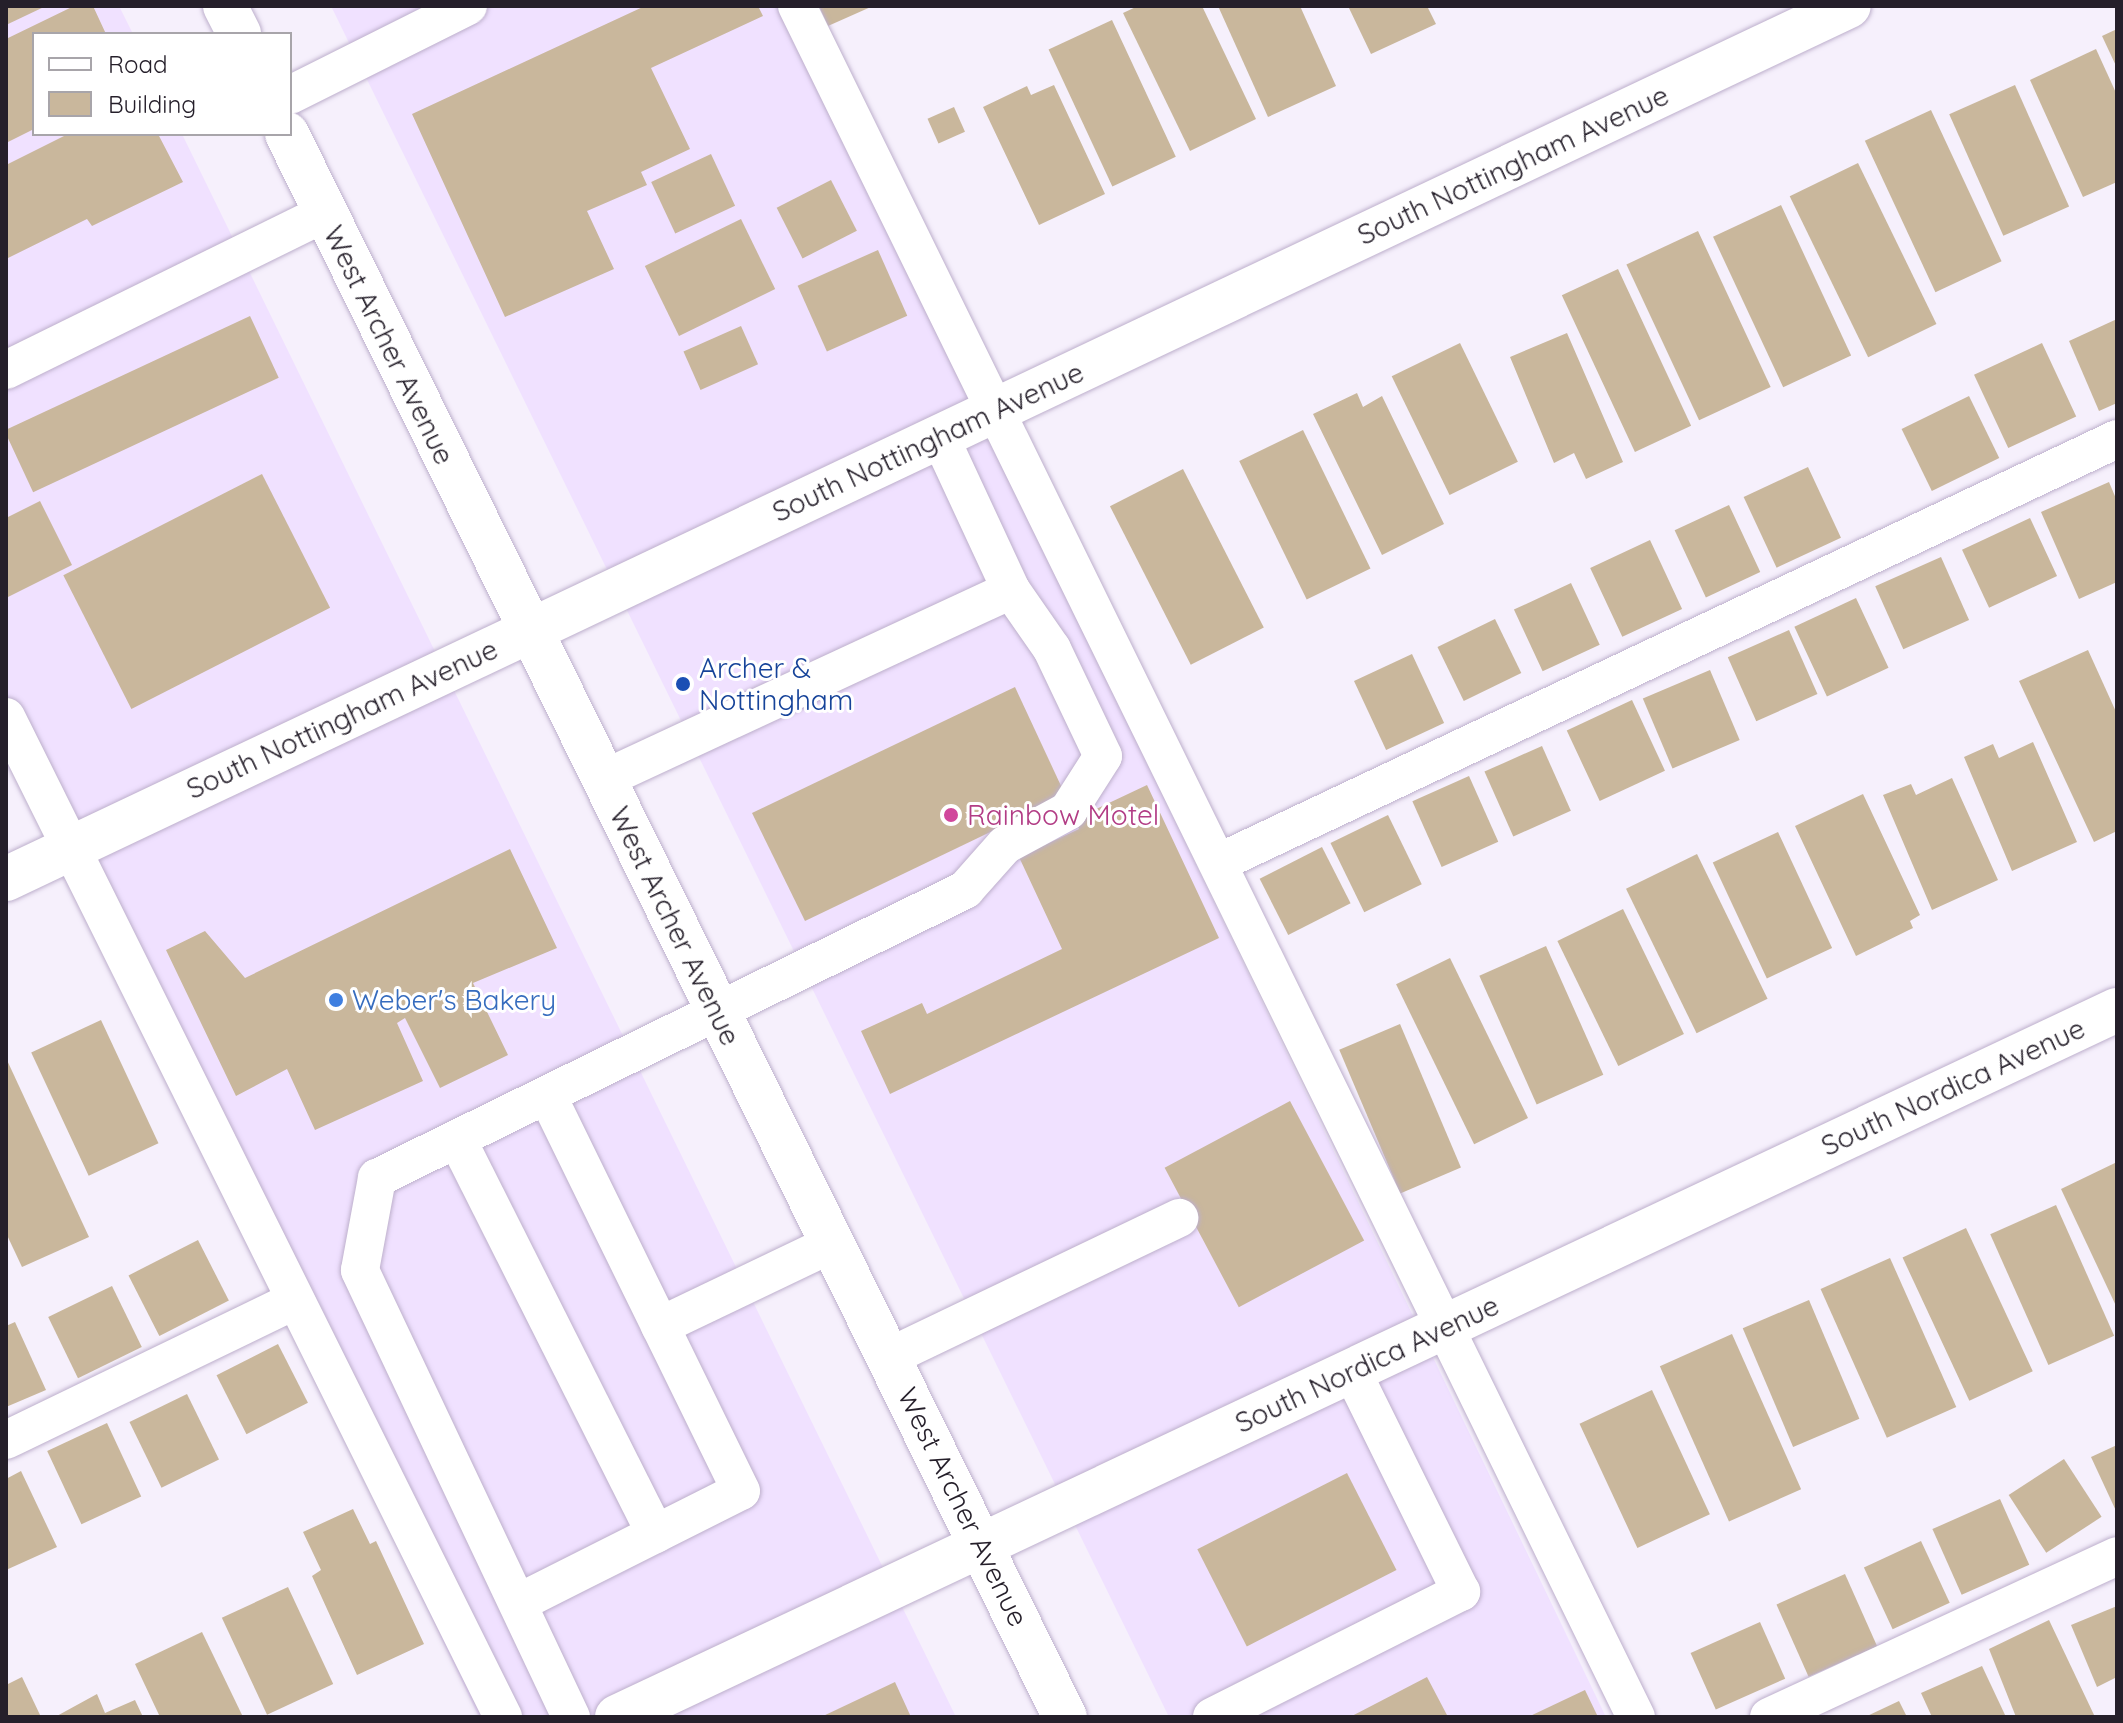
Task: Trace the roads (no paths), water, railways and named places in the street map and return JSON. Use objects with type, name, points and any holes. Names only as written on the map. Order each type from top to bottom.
[{"type":"street","points":[[225,6],[238,32]]},
{"type":"street","name":"South Nottingham Avenue","points":[[6,879],[1849,6]]},
{"type":"street","name":"West Archer Avenue","points":[[288,136],[528,631],[1065,1717]]},
{"type":"street","name":"South Nordica Avenue","points":[[617,1717],[2117,1010]]},
{"type":"lane","points":[[292,94],[467,6]]},
{"type":"lane","points":[[797,6],[1636,1717]]},
{"type":"lane","points":[[6,370],[325,213]]},
{"type":"lane","points":[[571,1717],[520,1602],[360,1270],[377,1178],[965,890],[1005,845],[1068,811],[1103,756],[1052,649],[1011,590],[940,437]]},
{"type":"lane","points":[[1218,863],[2117,439]]},
{"type":"lane","points":[[603,779],[1011,590]]},
{"type":"lane","points":[[6,717],[293,1301],[503,1717]]},
{"type":"lane","points":[[520,1602],[741,1491],[547,1095]]},
{"type":"lane","points":[[457,1139],[656,1534]]},
{"type":"lane","points":[[889,1357],[1179,1218]]},
{"type":"lane","points":[[660,1326],[833,1243]]},
{"type":"lane","points":[[6,1440],[293,1301]]},
{"type":"lane","points":[[1212,1717],[1461,1592],[1352,1371]]},
{"type":"lane","points":[[1769,1717],[2117,1556]]},
{"type":"place","name":"Archer & Nottingham","points":[[683,684]]},
{"type":"place","name":"Rainbow Motel","points":[[951,815]]},
{"type":"place","name":"Weber's Bakery","points":[[336,1000]]}]
